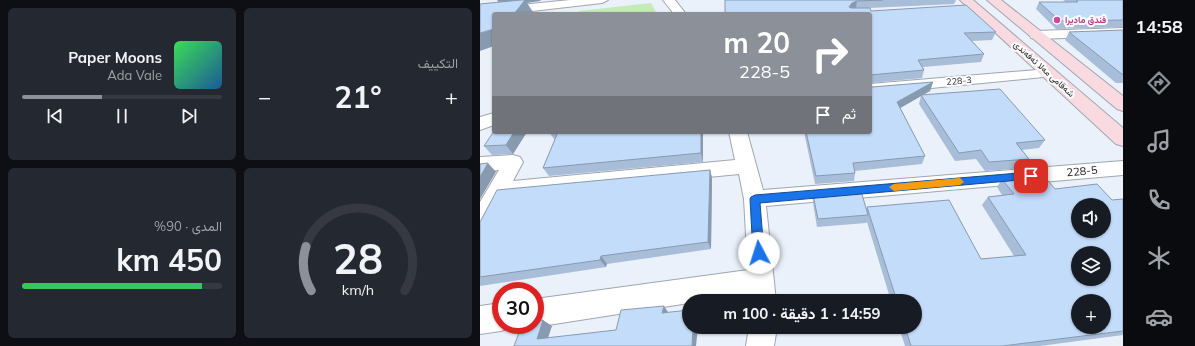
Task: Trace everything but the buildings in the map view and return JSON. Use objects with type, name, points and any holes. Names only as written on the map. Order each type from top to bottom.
[{"type":"main road","name":"شەقامی مەلا ئەفەندی","points":[[993,0],[1122,103]]},
{"type":"main road","name":"شەقامی مەلا ئەفەندی","points":[[966,5],[1044,69],[1123,139]]},
{"type":"main road","points":[[1044,69],[1072,64]]},
{"type":"street","points":[[480,13],[602,0]]},
{"type":"street","points":[[669,0],[678,12]]},
{"type":"street","points":[[1036,35],[1123,32]]},
{"type":"street","name":"228-3","points":[[872,89],[1044,69]]},
{"type":"street","points":[[480,124],[492,119]]},
{"type":"street","points":[[544,311],[762,291],[755,199],[738,134]]},
{"type":"street","points":[[480,164],[513,162],[480,222]]},
{"type":"street","points":[[498,190],[746,166]]},
{"type":"street","name":"228-5","points":[[755,199],[1123,168]]},
{"type":"street","points":[[480,320],[492,318]]},
{"type":"street","points":[[760,346],[762,334]]},
{"type":"green space","points":[[651,3],[656,12],[579,12]]},
{"type":"slow traffic","points":[[894,187],[960,182]]},
{"type":"place","name":"فندق ماديرا","points":[[1057,20]]},
{"type":"route","points":[[759,253],[755,199],[1031,176]]}]
